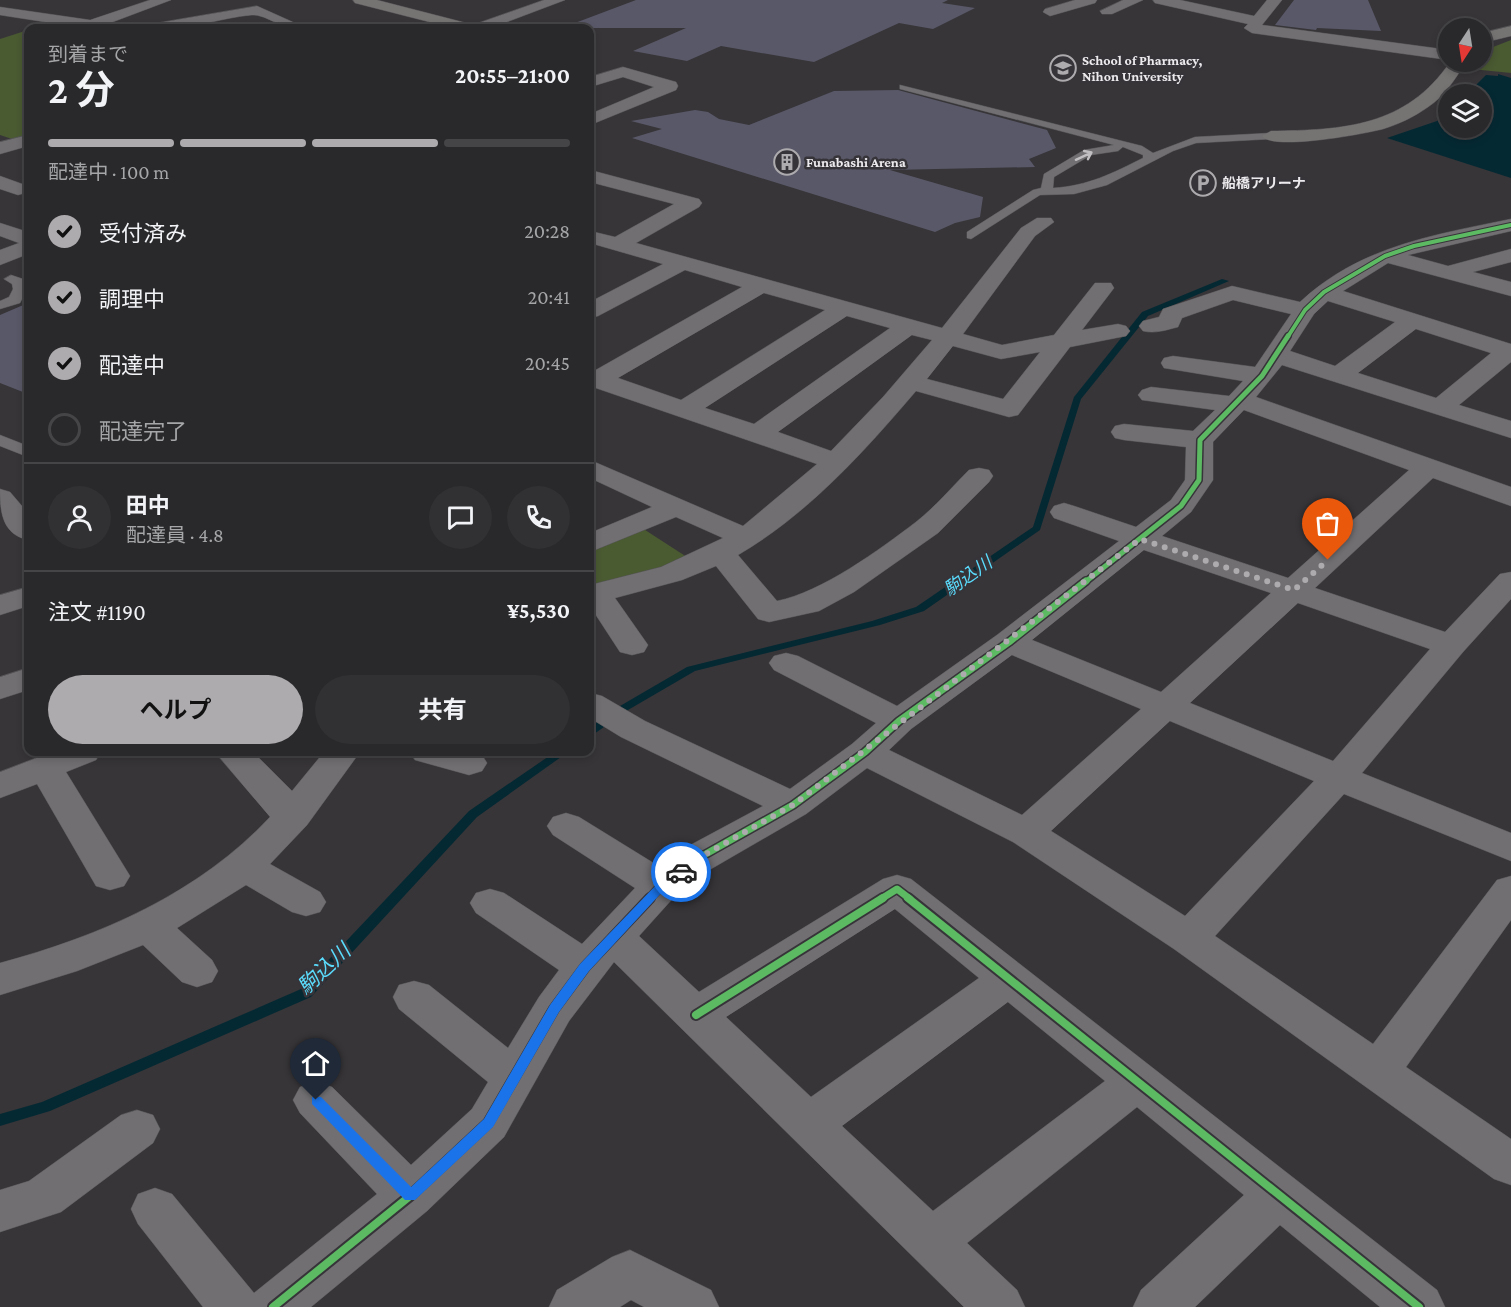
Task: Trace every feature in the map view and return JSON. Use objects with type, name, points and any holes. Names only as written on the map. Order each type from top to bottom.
[{"type":"street","points":[[0,9],[25,0]]},
{"type":"street","points":[[360,0],[454,24]]},
{"type":"street","points":[[489,24],[558,0]]},
{"type":"street","points":[[1050,12],[1090,0]]},
{"type":"street","points":[[1107,11],[1136,0]]},
{"type":"street","points":[[1254,24],[1275,0]]},
{"type":"street","points":[[1148,14],[1167,1],[1254,24],[1438,53]]},
{"type":"street","points":[[94,24],[141,8],[165,5]]},
{"type":"street","points":[[10,27],[73,7]]},
{"type":"street","points":[[0,9],[85,24]]},
{"type":"street","points":[[180,24],[257,10],[289,24]]},
{"type":"street","points":[[1213,23],[1254,24]]},
{"type":"street","points":[[1492,36],[1511,31]]},
{"type":"street","points":[[594,81],[623,72],[669,86],[594,118]]},
{"type":"street","points":[[1271,136],[1348,132],[1410,113],[1431,99],[1447,83],[1453,72]]},
{"type":"street","points":[[0,148],[24,142]]},
{"type":"street","points":[[594,177],[692,203],[617,245]]},
{"type":"street","points":[[598,196],[622,185]]},
{"type":"street","points":[[0,228],[24,219]]},
{"type":"street","points":[[594,594],[674,572],[733,545],[781,510],[838,462],[950,337],[1028,231],[1044,222]]},
{"type":"street","points":[[273,1307],[410,1196],[488,1123],[554,1009],[599,952],[661,886],[697,859],[793,805],[865,752],[899,721],[1009,642],[1181,506],[1199,480],[1200,440],[1253,384],[1315,301],[1386,256],[1414,246],[1511,225]]},
{"type":"street","points":[[0,228],[24,237]]},
{"type":"street","points":[[594,238],[1001,352],[1118,331]]},
{"type":"street","points":[[0,258],[24,249]]},
{"type":"street","points":[[1448,272],[1511,255]]},
{"type":"street","points":[[1386,256],[1511,290]]},
{"type":"street","points":[[594,309],[682,263]]},
{"type":"street","points":[[594,378],[761,285]]},
{"type":"street","points":[[910,382],[1009,409],[1103,288]]},
{"type":"street","points":[[1151,326],[1170,322],[1171,314],[1232,292],[1315,301],[1410,322],[1510,352]]},
{"type":"street","points":[[683,410],[844,308]]},
{"type":"street","points":[[1340,374],[1410,322]]},
{"type":"street","points":[[757,435],[909,326]]},
{"type":"street","points":[[1441,407],[1510,352]]},
{"type":"street","points":[[1173,363],[1253,384],[1429,467],[1511,497]]},
{"type":"street","points":[[1151,395],[1340,374],[1511,430]]},
{"type":"street","points":[[594,379],[838,462]]},
{"type":"street","points":[[1124,432],[1200,440]]},
{"type":"street","points":[[1026,833],[1429,467]]},
{"type":"street","points":[[594,470],[676,507],[733,545],[769,612],[808,604],[843,585],[928,527],[979,476]]},
{"type":"street","points":[[0,498],[20,528]]},
{"type":"street","points":[[594,541],[676,507]]},
{"type":"street","points":[[1064,512],[1451,645]]},
{"type":"street","points":[[1189,938],[1339,777],[1451,645],[1511,580]]},
{"type":"street","points":[[594,595],[632,645]]},
{"type":"street","points":[[0,606],[24,597]]},
{"type":"street","points":[[1009,642],[1511,848]]},
{"type":"street","points":[[786,663],[899,721]]},
{"type":"street","points":[[0,689],[24,680]]},
{"type":"street","points":[[594,705],[633,729],[793,805]]},
{"type":"street","points":[[865,752],[1026,833],[1189,938],[1511,1165]]},
{"type":"street","points":[[0,786],[73,756]]},
{"type":"street","points":[[237,756],[294,816]]},
{"type":"street","points":[[0,979],[38,969],[148,926],[243,866],[294,816],[339,756]]},
{"type":"street","points":[[443,756],[469,763]]},
{"type":"street","points":[[45,767],[110,876]]},
{"type":"street","points":[[566,826],[661,886]]},
{"type":"street","points":[[243,866],[306,902]]},
{"type":"street","points":[[696,1015],[897,889],[1419,1307]]},
{"type":"street","points":[[1378,1072],[1511,890]]},
{"type":"street","points":[[490,903],[599,952],[696,1015],[999,1307]]},
{"type":"street","points":[[148,926],[198,971]]},
{"type":"street","points":[[808,1125],[1010,978]]},
{"type":"street","points":[[414,997],[513,1077]]},
{"type":"street","points":[[931,1242],[1137,1082]]},
{"type":"street","points":[[316,1100],[410,1196]]},
{"type":"street","points":[[0,1211],[44,1197],[137,1129]]},
{"type":"street","points":[[1159,1307],[1278,1195]]},
{"type":"street","points":[[155,1209],[234,1307]]},
{"type":"street","points":[[575,1307],[630,1274],[693,1307]]},
{"type":"lane","points":[[904,87],[1138,148],[1148,153],[1149,160]]},
{"type":"lane","points":[[971,235],[1037,192],[1074,190],[1103,183],[1169,149],[1195,140],[1214,137],[1271,136]]},
{"type":"lane","points":[[1047,190],[1048,176],[1088,152],[1138,148],[1169,149]]},
{"type":"lane","points":[[6,282],[24,275]]},
{"type":"lane","points":[[0,305],[15,300],[20,289],[18,282],[6,282]]},
{"type":"lane","points":[[0,440],[24,450]]},
{"type":"green space","points":[[24,31],[24,138],[15,140],[0,135],[0,39]]},
{"type":"green space","points":[[1511,40],[1511,73],[1492,71],[1492,47]]},
{"type":"green space","points":[[642,528],[690,559],[594,586],[594,548]]},
{"type":"water","points":[[1498,74],[1511,78],[1511,178],[1387,138],[1438,120],[1438,138],[1492,138],[1492,84],[1477,84],[1486,75],[1498,76]]},
{"type":"building","points":[[636,0],[948,0],[942,3],[975,8],[933,29],[899,23],[814,62],[721,46],[687,61],[633,51],[686,28],[594,28],[594,24],[572,24]]},
{"type":"building","points":[[1294,0],[1368,0],[1381,31],[1317,28],[1316,30],[1275,25]]},
{"type":"building","name":"Funabashi Arena","points":[[898,90],[1047,130],[1056,148],[1029,159],[1035,167],[890,170],[983,197],[980,217],[955,223],[935,232],[632,138],[662,129],[631,121],[695,110],[708,112],[719,119],[749,125],[834,91]]},
{"type":"building","points":[[24,305],[24,392],[0,383],[0,315]]},
{"type":"waterway","name":"駒込川","points":[[594,729],[624,708],[691,669],[876,623],[920,609],[1037,528],[1077,399],[1145,314],[1225,281]]},
{"type":"waterway","name":"駒込川","points":[[0,1120],[45,1107],[306,993],[473,814],[556,756]]},
{"type":"cycle path","points":[[273,1307],[410,1196],[488,1123],[554,1009],[585,967],[661,886],[697,859],[793,805],[865,752],[899,721],[1009,642],[1181,506],[1199,480],[1200,440],[1262,376],[1305,310],[1324,292],[1385,256],[1414,246],[1511,225]]},
{"type":"cycle path","points":[[696,1015],[897,889],[1419,1307]]},
{"type":"way so far","points":[[681,872],[697,859],[793,805],[865,752],[899,721],[1009,642],[1140,539],[1294,590],[1328,560]]},
{"type":"place","name":"School of Pharmacy, Nihon University","points":[[1063,68]]},
{"type":"place","name":"Funabashi Arena","points":[[787,162]]},
{"type":"place","name":"船橋アリーナ","points":[[1203,183]]},
{"type":"route","points":[[316,1100],[410,1196],[488,1123],[554,1009],[585,967],[661,886],[681,872]]}]
